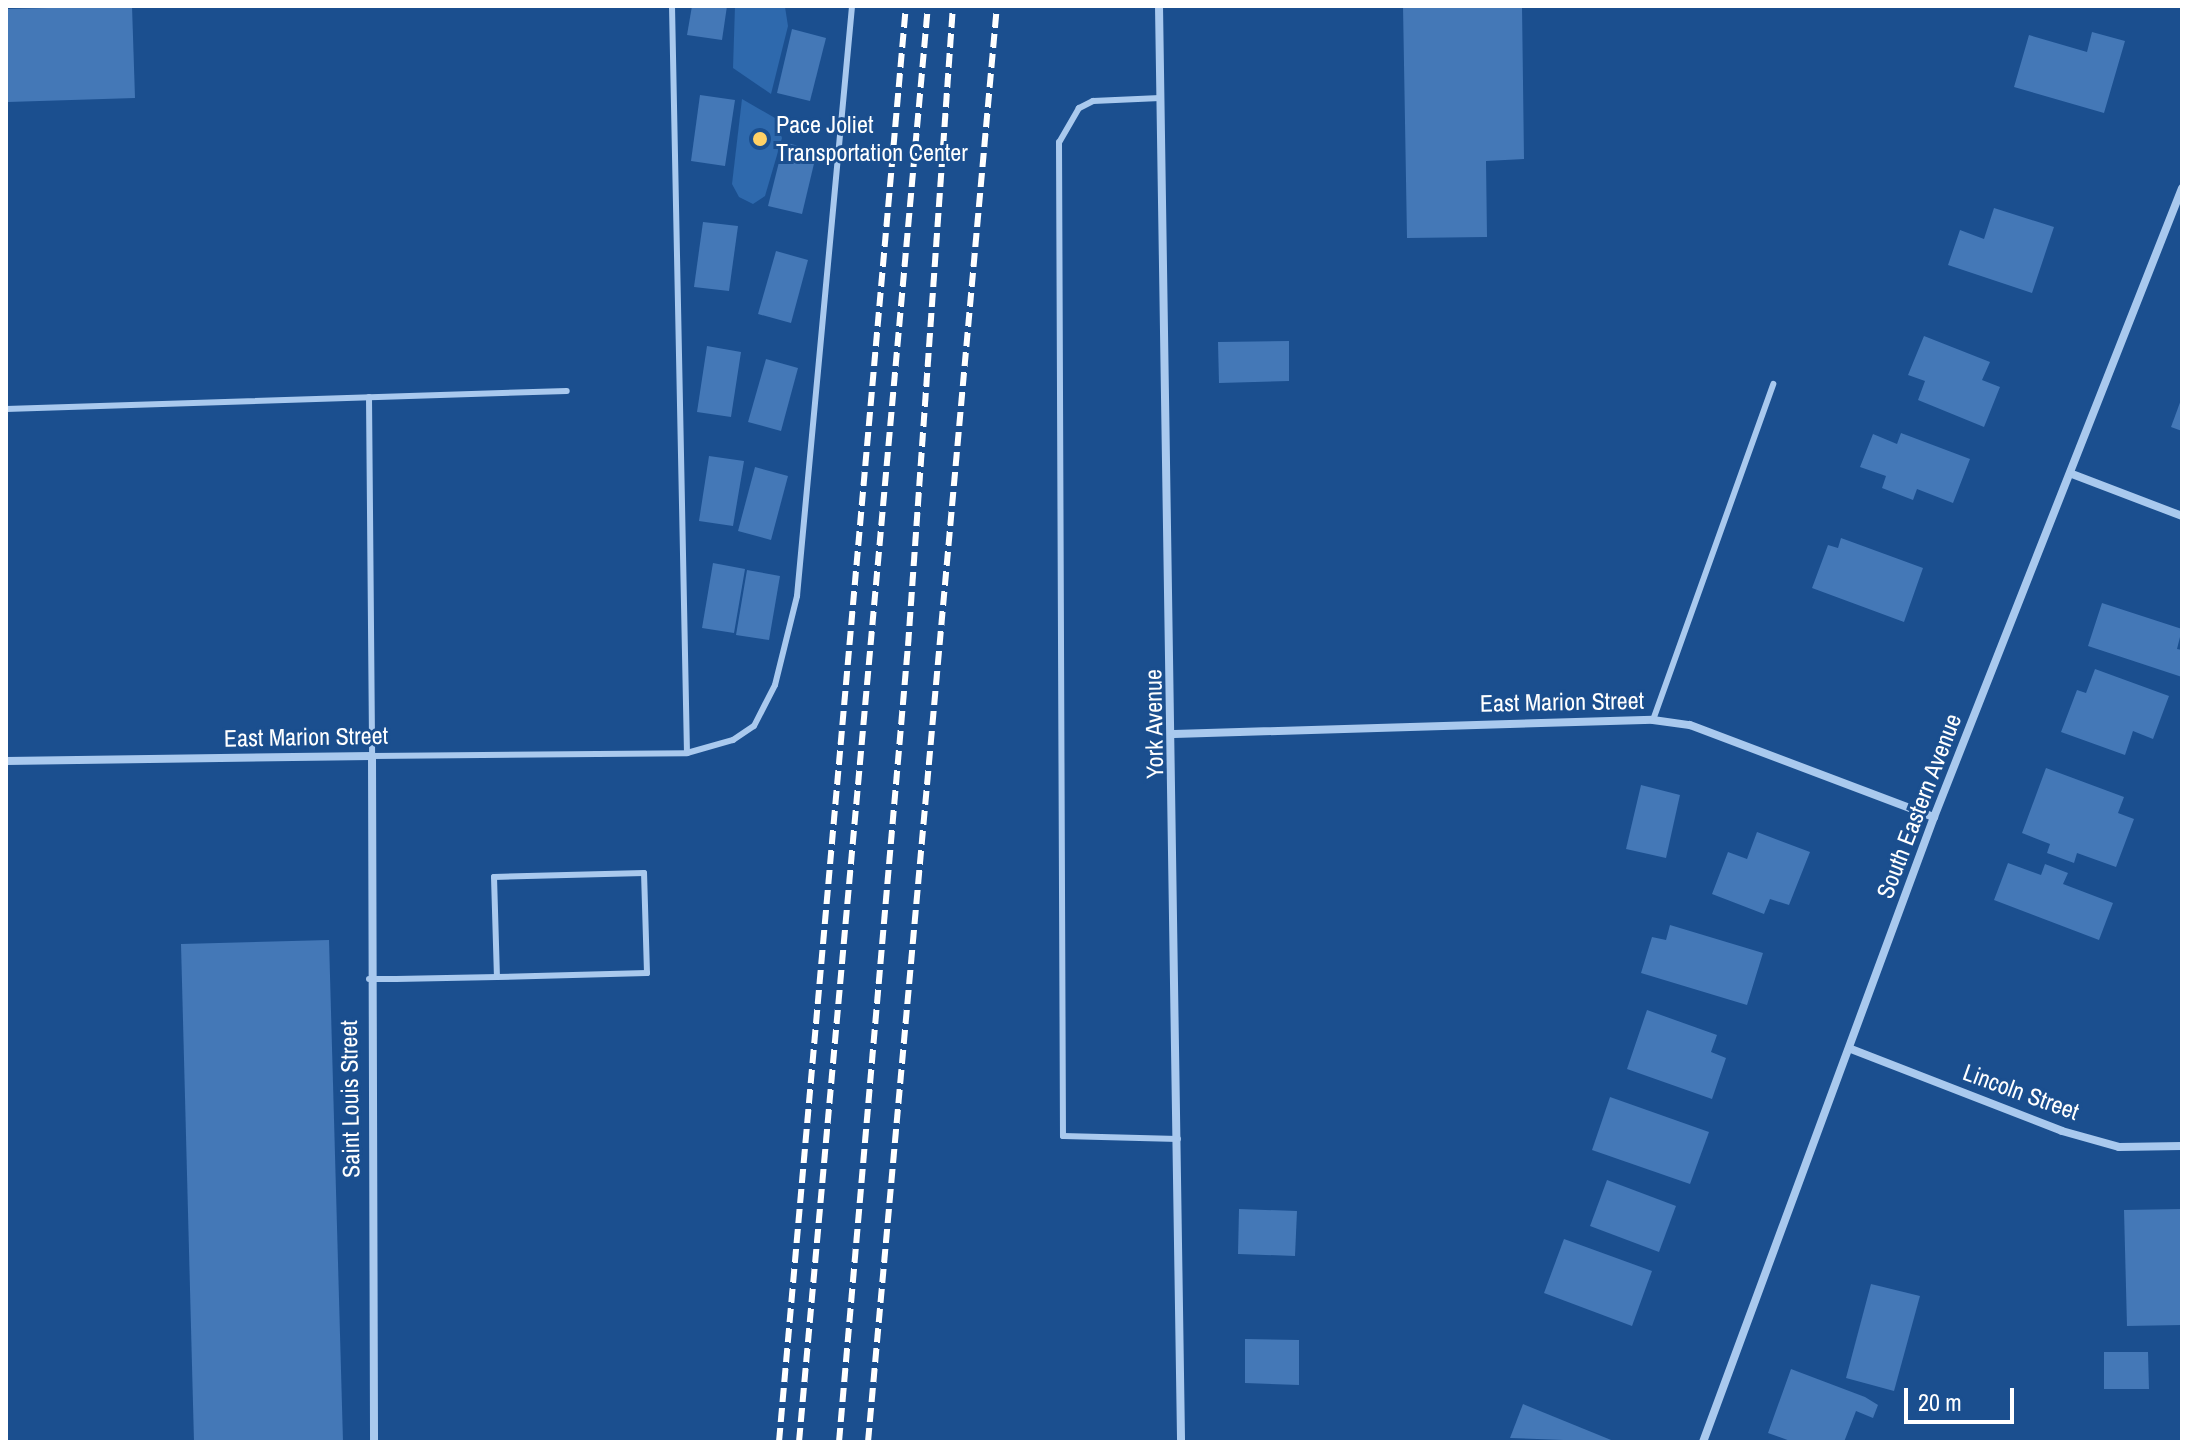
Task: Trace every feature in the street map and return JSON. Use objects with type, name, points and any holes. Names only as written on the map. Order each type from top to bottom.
[{"type":"street","name":"York Avenue","points":[[1159,6],[1174,734],[1181,1442]]},
{"type":"street","name":"South Eastern Avenue","points":[[1703,1442],[1851,1049],[1934,817],[2072,474],[2182,188]]},
{"type":"street","points":[[2072,474],[2182,516]]},
{"type":"street","name":"East Marion Street","points":[[1174,734],[1653,720],[1690,725],[1934,817]]},
{"type":"street","name":"East Marion Street","points":[[6,761],[372,756]]},
{"type":"street","name":"Saint Louis Street","points":[[372,756],[369,979],[374,1442]]},
{"type":"street","name":"Lincoln Street","points":[[1851,1049],[2062,1131],[2119,1147],[2182,1146]]},
{"type":"lane","points":[[672,6],[687,753]]},
{"type":"lane","name":"East Marion Street","points":[[372,756],[687,753],[733,740],[754,726],[775,685],[797,596],[852,6]]},
{"type":"lane","points":[[1160,98],[1093,101],[1079,108],[1059,142],[1063,1136],[1178,1139]]},
{"type":"lane","points":[[1653,720],[1773,384]]},
{"type":"lane","points":[[6,409],[567,391]]},
{"type":"lane","points":[[369,397],[372,756]]},
{"type":"lane","points":[[369,979],[497,977],[647,973],[644,873],[494,877],[497,977]]},
{"type":"shaded area","points":[[735,6],[785,7],[788,26],[771,94],[733,68]]},
{"type":"shaded area","points":[[742,99],[775,118],[782,138],[765,196],[753,204],[739,197],[732,184]]},
{"type":"building","points":[[132,6],[135,98],[8,102],[6,9]]},
{"type":"building","points":[[692,6],[727,6],[722,40],[687,35]]},
{"type":"building","points":[[1403,6],[1522,6],[1524,159],[1486,161],[1487,237],[1407,238]]},
{"type":"building","points":[[792,29],[826,38],[810,101],[777,93]]},
{"type":"building","points":[[2092,32],[2125,41],[2104,113],[2014,87],[2029,35],[2087,52]]},
{"type":"building","points":[[700,95],[735,100],[725,166],[691,161]]},
{"type":"building","points":[[784,142],[817,151],[802,214],[768,206]]},
{"type":"building","points":[[1994,208],[2054,227],[2032,293],[1948,265],[1960,230],[1984,239]]},
{"type":"building","points":[[703,222],[738,226],[729,291],[694,287]]},
{"type":"building","points":[[776,251],[808,260],[791,323],[758,314]]},
{"type":"building","points":[[1924,336],[1990,362],[1982,380],[2000,387],[1984,427],[1918,400],[1925,381],[1908,375]]},
{"type":"building","points":[[1289,341],[1289,381],[1219,383],[1218,342]]},
{"type":"building","points":[[707,346],[741,352],[731,417],[697,412]]},
{"type":"building","points":[[766,359],[798,368],[781,431],[748,422]]},
{"type":"building","points":[[2182,397],[2182,431],[2171,427]]},
{"type":"building","points":[[1901,433],[1970,459],[1953,503],[1917,489],[1913,500],[1882,488],[1886,476],[1860,467],[1873,434],[1897,444]]},
{"type":"building","points":[[709,456],[744,461],[733,526],[699,521]]},
{"type":"building","points":[[755,467],[788,476],[771,540],[738,531]]},
{"type":"building","points":[[1841,538],[1923,568],[1904,622],[1812,588],[1828,545],[1838,548]]},
{"type":"building","points":[[713,563],[745,569],[734,633],[702,628]]},
{"type":"building","points":[[747,570],[780,576],[769,640],[736,635]]},
{"type":"building","points":[[2102,603],[2182,629],[2177,649],[2182,650],[2182,677],[2088,646]]},
{"type":"building","points":[[2095,669],[2169,696],[2153,739],[2133,731],[2125,755],[2061,732],[2077,690],[2086,693]]},
{"type":"building","points":[[2046,768],[2124,797],[2118,813],[2134,819],[2116,867],[2077,853],[2074,863],[2047,853],[2050,844],[2022,833]]},
{"type":"building","points":[[1641,785],[1680,795],[1666,858],[1626,849]]},
{"type":"building","points":[[1757,832],[1810,852],[1789,905],[1770,899],[1764,914],[1712,894],[1728,852],[1747,859]]},
{"type":"building","points":[[2008,863],[2041,875],[2045,864],[2068,873],[2063,884],[2113,903],[2099,940],[1994,900]]},
{"type":"building","points":[[1670,925],[1763,953],[1747,1005],[1641,973],[1652,937],[1666,940]]},
{"type":"building","points":[[329,940],[343,1442],[194,1442],[181,944]]},
{"type":"building","points":[[1647,1010],[1717,1035],[1711,1052],[1726,1058],[1712,1099],[1627,1069]]},
{"type":"building","points":[[1610,1097],[1709,1132],[1690,1184],[1592,1150]]},
{"type":"building","points":[[1607,1180],[1676,1206],[1659,1252],[1590,1226]]},
{"type":"building","points":[[1239,1209],[1297,1211],[1295,1256],[1238,1254]]},
{"type":"building","points":[[2182,1209],[2182,1325],[2127,1326],[2124,1210]]},
{"type":"building","points":[[1564,1239],[1652,1271],[1632,1326],[1544,1293]]},
{"type":"building","points":[[1871,1284],[1920,1296],[1894,1391],[1846,1378]]},
{"type":"building","points":[[1245,1339],[1299,1340],[1299,1385],[1245,1383]]},
{"type":"building","points":[[2104,1352],[2148,1352],[2149,1389],[2104,1389]]},
{"type":"building","points":[[1791,1369],[1865,1397],[1878,1405],[1873,1418],[1856,1411],[1844,1442],[1793,1442],[1768,1433]]},
{"type":"building","points":[[1523,1404],[1616,1442],[1510,1438]]},
{"type":"railway","points":[[779,1442],[906,6]]},
{"type":"railway","points":[[799,1442],[928,6]]},
{"type":"railway","points":[[839,1442],[908,646],[953,6]]},
{"type":"railway","points":[[868,1442],[997,6]]},
{"type":"place","name":"Pace Joliet Transportation Center","points":[[760,139]]}]
